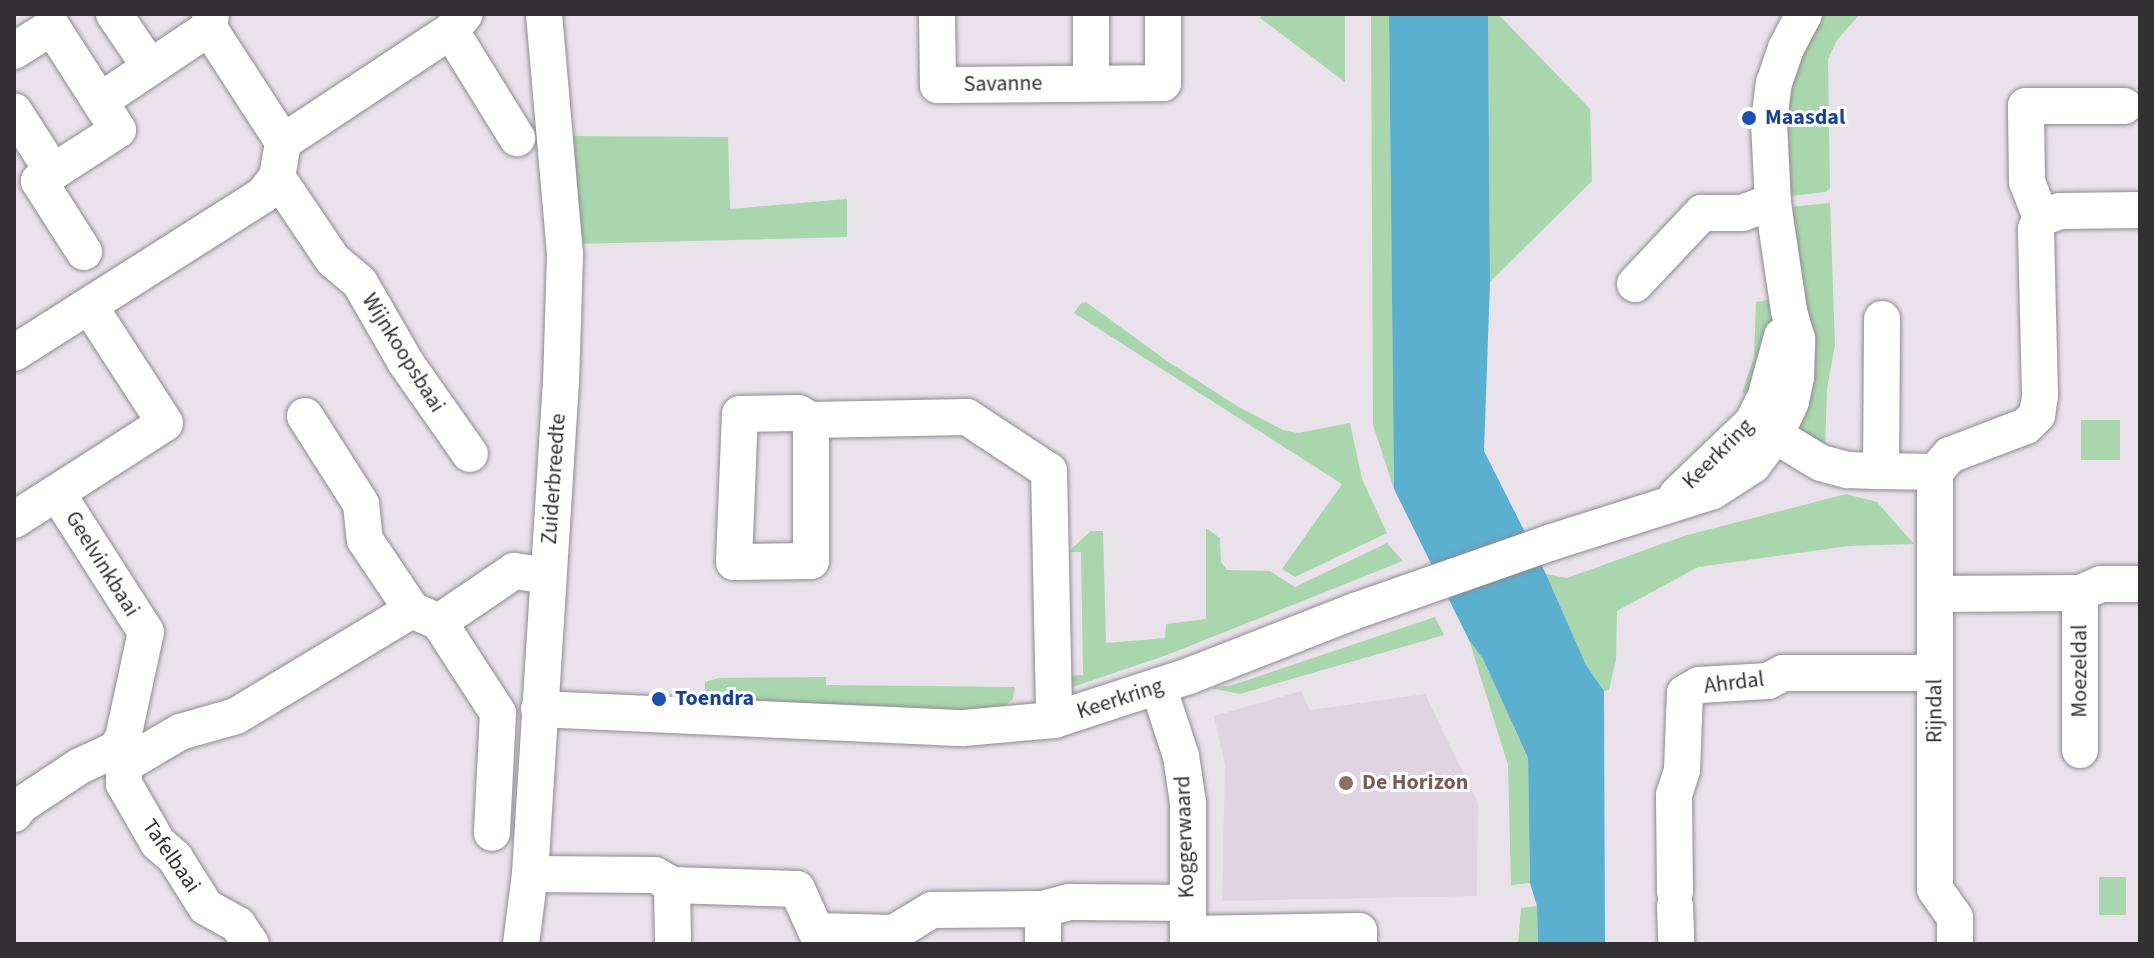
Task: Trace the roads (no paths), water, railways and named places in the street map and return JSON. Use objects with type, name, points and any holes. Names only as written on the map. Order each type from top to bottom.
[{"type":"street","points":[[114,14],[150,67]]},
{"type":"street","name":"Zuiderbreedte","points":[[521,944],[530,874],[565,254],[544,14]]},
{"type":"street","name":"Savanne","points":[[937,14],[938,85],[1163,83],[1163,14]]},
{"type":"street","points":[[1091,14],[1091,82]]},
{"type":"street","name":"Keerkring","points":[[539,709],[964,728],[1054,720],[1158,686],[1415,590],[1670,502],[1764,429],[1766,395],[1789,311],[1773,202],[1770,104],[1786,48],[1804,14]]},
{"type":"street","points":[[14,51],[61,20],[100,101],[118,130],[39,181],[84,252]]},
{"type":"street","points":[[14,353],[263,195],[277,177],[283,142],[210,21],[100,101]]},
{"type":"street","points":[[283,142],[458,22],[517,138]]},
{"type":"street","points":[[2041,218],[2027,182],[2026,106],[2124,106]]},
{"type":"street","points":[[14,111],[53,172]]},
{"type":"street","name":"Wijnkoopsbaai","points":[[277,177],[333,260],[360,283],[406,363],[470,454]]},
{"type":"street","points":[[1635,284],[1702,213],[1742,213],[1773,202]]},
{"type":"street","points":[[1764,429],[1824,464],[1881,471],[1935,472],[1950,455],[2026,426],[2037,415],[2036,229],[2041,218],[2060,211],[2140,210]]},
{"type":"street","points":[[14,520],[165,423],[90,307]]},
{"type":"street","points":[[1881,471],[1882,319]]},
{"type":"street","points":[[305,416],[361,504],[365,540],[498,713],[492,833]]},
{"type":"street","points":[[811,420],[967,417],[1049,471],[1054,720]]},
{"type":"street","name":"Rijndal","points":[[1935,472],[1935,889],[1955,918],[1955,944]]},
{"type":"street","name":"Geelvinkbaai","points":[[57,493],[146,632],[120,758]]},
{"type":"street","points":[[14,814],[21,805],[80,766],[120,758],[180,732],[236,716],[514,571],[548,576]]},
{"type":"street","name":"Moezeldal","points":[[1935,594],[2080,593],[2101,584],[2140,584]]},
{"type":"street","name":"Moezeldal","points":[[2080,593],[2080,750]]},
{"type":"street","name":"Ahrdal","points":[[1676,944],[1674,795],[1682,770],[1685,693],[1699,685],[1768,681],[1783,673],[1935,673]]},
{"type":"street","name":"Koggerwaard","points":[[1158,686],[1181,756],[1188,803],[1187,927]]},
{"type":"street","name":"Tafelbaai","points":[[120,758],[124,784],[158,843],[175,858],[206,907],[238,925],[251,944]]},
{"type":"street","points":[[530,874],[655,875],[672,885],[797,889],[816,937],[894,933],[932,910],[1043,927],[1070,902],[1187,927],[1359,931],[1359,944]]},
{"type":"street","points":[[672,885],[673,944]]},
{"type":"water","points":[[1389,14],[1488,14],[1490,282],[1484,451],[1546,574],[1586,665],[1604,691],[1605,944],[1538,944],[1537,906],[1530,883],[1528,758],[1483,659],[1469,640],[1394,489]]},
{"type":"place","name":"Maasdal","points":[[1749,118]]},
{"type":"place","name":"Toendra","points":[[659,699]]},
{"type":"place","name":"De Horizon","points":[[1346,783]]}]
